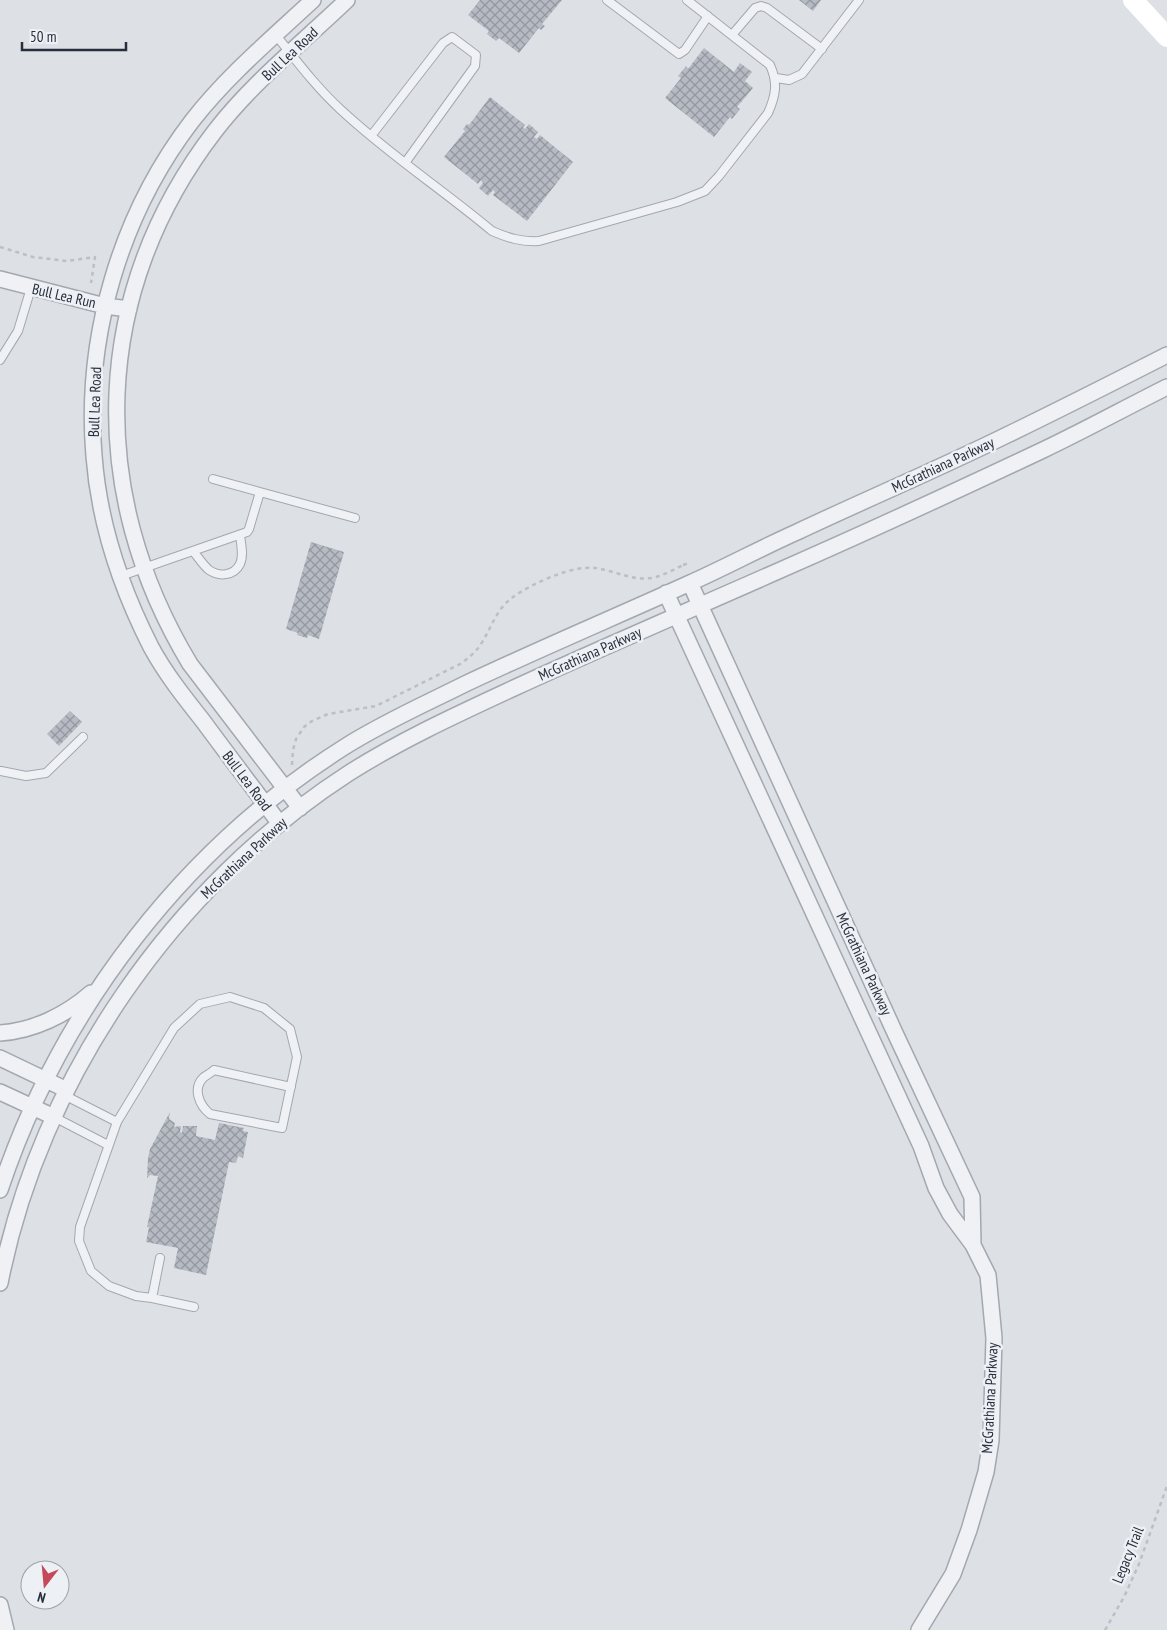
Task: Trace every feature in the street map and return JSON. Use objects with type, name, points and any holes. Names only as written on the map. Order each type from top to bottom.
[{"type":"main road","points":[[1133,0],[1167,37]]},
{"type":"street","name":"Bull Lea Road","points":[[280,824],[170,677],[152,648],[135,613],[121,576],[102,512],[94,458],[92,421],[100,328],[120,253],[138,210],[169,154],[214,94],[312,0]]},
{"type":"street","name":"Bull Lea Road","points":[[300,808],[190,664],[175,639],[153,594],[143,568],[124,497],[118,456],[116,418],[118,375],[129,309],[144,257],[179,183],[216,129],[236,106],[347,0]]},
{"type":"street","name":"Bull Lea Run","points":[[0,279],[105,306],[129,309]]},
{"type":"street","name":"McGrathiana Parkway","points":[[0,1190],[15,1148],[45,1080],[101,984],[145,926],[183,883],[223,841],[285,789],[346,746],[392,719],[1003,437],[1167,355]]},
{"type":"street","name":"McGrathiana Parkway","points":[[0,1283],[19,1209],[34,1165],[66,1093],[114,1009],[159,946],[187,912],[228,870],[300,808],[349,773],[426,729],[1044,449],[1167,387]]},
{"type":"street","name":"McGrathiana Parkway","points":[[690,583],[698,605],[972,1197],[973,1246]]},
{"type":"street","name":"McGrathiana Parkway","points":[[666,593],[921,1146],[936,1188],[950,1214],[973,1246],[988,1275],[994,1338],[991,1440],[979,1497],[953,1574],[919,1630]]},
{"type":"street","points":[[0,1033],[32,1026],[61,1014],[81,1002],[101,984]]},
{"type":"street","points":[[0,1058],[45,1080],[66,1093]]},
{"type":"street","points":[[0,1092],[54,1117]]},
{"type":"street","points":[[0,1605],[6,1630]]},
{"type":"lane","points":[[607,0],[679,54],[685,50],[708,16]]},
{"type":"lane","points":[[276,34],[290,53],[339,109],[405,163],[492,231],[526,242],[539,241],[677,202],[705,191],[720,176],[768,113],[773,101],[776,78],[770,65],[687,0]]},
{"type":"lane","points":[[776,78],[789,80],[802,74],[859,0]]},
{"type":"lane","points":[[732,36],[755,8],[761,6],[767,8],[822,49]]},
{"type":"lane","points":[[371,136],[443,43],[452,37],[476,55],[475,66],[405,163]]},
{"type":"lane","points":[[0,360],[18,332],[31,288]]},
{"type":"lane","points":[[213,478],[355,518]]},
{"type":"lane","points":[[121,576],[247,532],[260,492]]},
{"type":"lane","points":[[193,551],[209,570],[221,575],[232,572],[240,563],[242,550],[240,535]]},
{"type":"lane","points":[[0,770],[26,776],[46,773],[83,737]]},
{"type":"lane","points":[[194,1307],[136,1296],[109,1286],[91,1271],[79,1241],[80,1228],[117,1122],[174,1028],[200,1004],[230,997],[264,1008],[290,1029],[297,1057],[291,1087],[282,1128],[210,1114],[202,1107],[198,1092],[202,1079],[214,1070],[291,1087]]},
{"type":"lane","points":[[66,1093],[117,1122]]},
{"type":"lane","points":[[54,1117],[108,1145]]},
{"type":"lane","points":[[152,1298],[160,1258]]},
{"type":"path","points":[[0,246],[33,257],[67,261],[95,257],[91,283]]},
{"type":"path","points":[[285,789],[291,771],[296,739],[304,728],[320,716],[376,706],[462,663],[481,644],[501,607],[527,588],[570,570],[581,568],[594,568],[637,578],[651,578],[683,565]]},
{"type":"path","name":"Legacy Trail","points":[[1105,1630],[1124,1597],[1139,1564],[1167,1486]]},
{"type":"building","points":[[480,0],[562,0],[542,24],[545,26],[541,30],[539,28],[519,53],[499,38],[496,41],[487,34],[489,31],[468,15]]},
{"type":"building","points":[[799,0],[821,0],[813,11]]},
{"type":"building","points":[[704,48],[734,72],[740,63],[752,72],[745,81],[753,88],[737,107],[740,109],[732,119],[730,117],[714,137],[665,98],[681,78],[678,76],[686,66],[688,69]]},
{"type":"building","points":[[490,97],[525,125],[523,127],[525,129],[529,124],[538,132],[534,137],[537,139],[540,135],[573,162],[527,221],[493,195],[495,192],[493,190],[488,196],[479,188],[483,183],[481,180],[478,184],[444,157],[465,131],[463,129],[467,124],[469,125]]},
{"type":"building","points":[[311,542],[344,552],[319,639],[308,635],[307,638],[297,635],[298,633],[286,629]]},
{"type":"building","points":[[70,711],[82,722],[59,746],[47,734]]},
{"type":"building","points":[[170,1112],[169,1119],[175,1123],[174,1127],[181,1126],[180,1132],[182,1133],[183,1126],[197,1126],[196,1136],[215,1140],[219,1123],[244,1128],[243,1131],[248,1132],[243,1158],[238,1156],[236,1163],[229,1162],[206,1275],[174,1268],[178,1248],[146,1242],[149,1227],[147,1227],[158,1176],[150,1175],[147,1178],[148,1158],[150,1149]]}]
